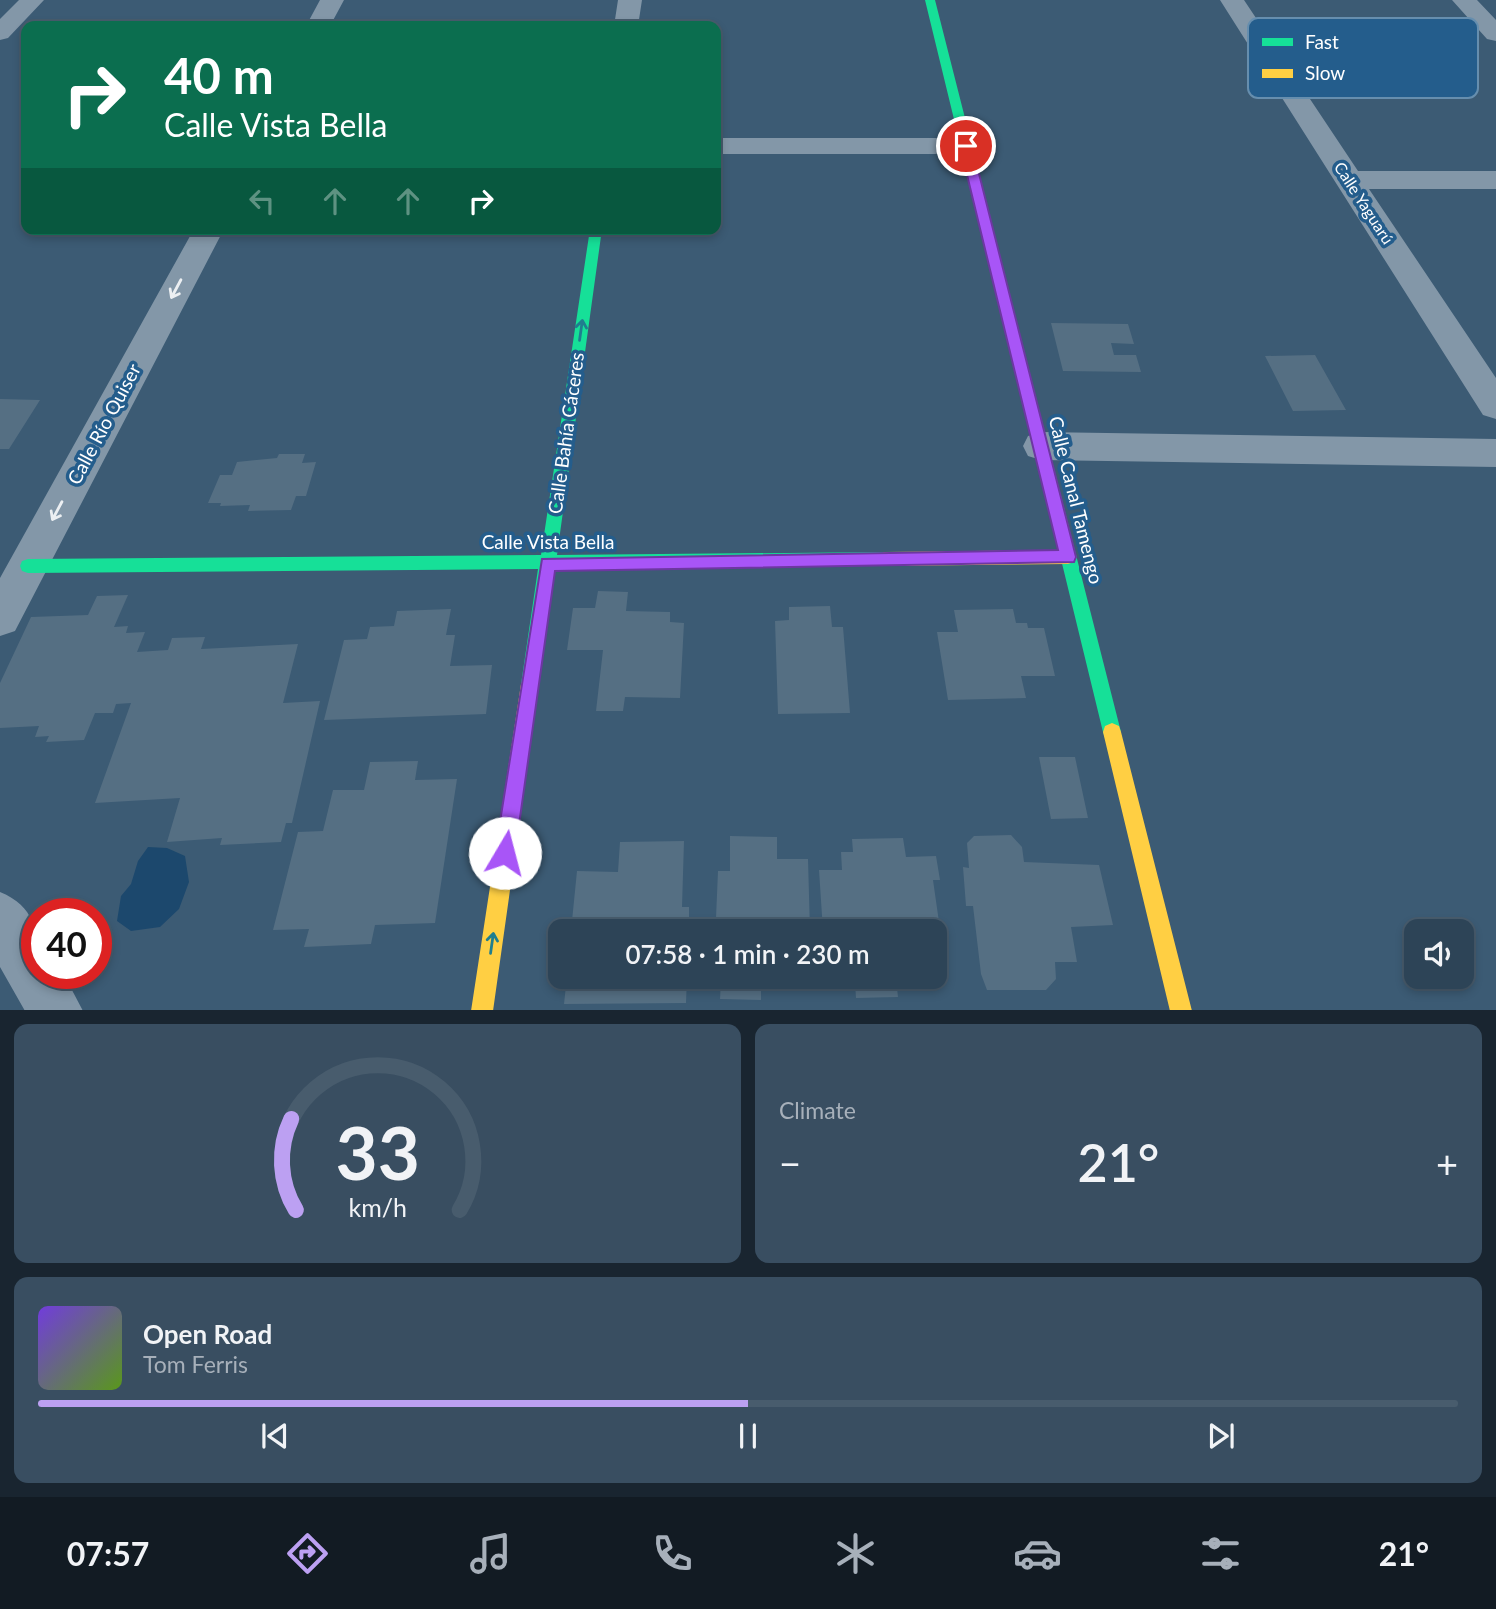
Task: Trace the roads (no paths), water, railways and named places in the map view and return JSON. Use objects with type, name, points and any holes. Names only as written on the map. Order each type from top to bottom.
[{"type":"street","points":[[0,33],[32,0]]},
{"type":"street","points":[[321,21],[332,0]]},
{"type":"street","points":[[627,21],[630,0]]},
{"type":"street","name":"Calle Canal Tamengo","points":[[930,0],[1181,1010]]},
{"type":"street","name":"Calle Yaguarú","points":[[1232,0],[1248,25]]},
{"type":"street","points":[[1464,0],[1496,34]]},
{"type":"street","name":"Calle Yaguarú","points":[[1296,98],[1496,406]]},
{"type":"street","points":[[721,146],[966,146]]},
{"type":"street","points":[[1349,180],[1496,180]]},
{"type":"street","name":"Calle Río Quiser","points":[[0,618],[206,235]]},
{"type":"street","name":"Calle Bahía Cáceres","points":[[482,1010],[595,235]]},
{"type":"street","points":[[1041,446],[1496,453]]},
{"type":"street","name":"Calle Vista Bella","points":[[28,566],[547,564],[1068,557]]},
{"type":"street","points":[[0,918],[56,1010]]},
{"type":"water","points":[[148,847],[167,848],[185,856],[189,882],[179,909],[160,927],[131,931],[117,921],[121,896],[131,884],[138,861]]}]
